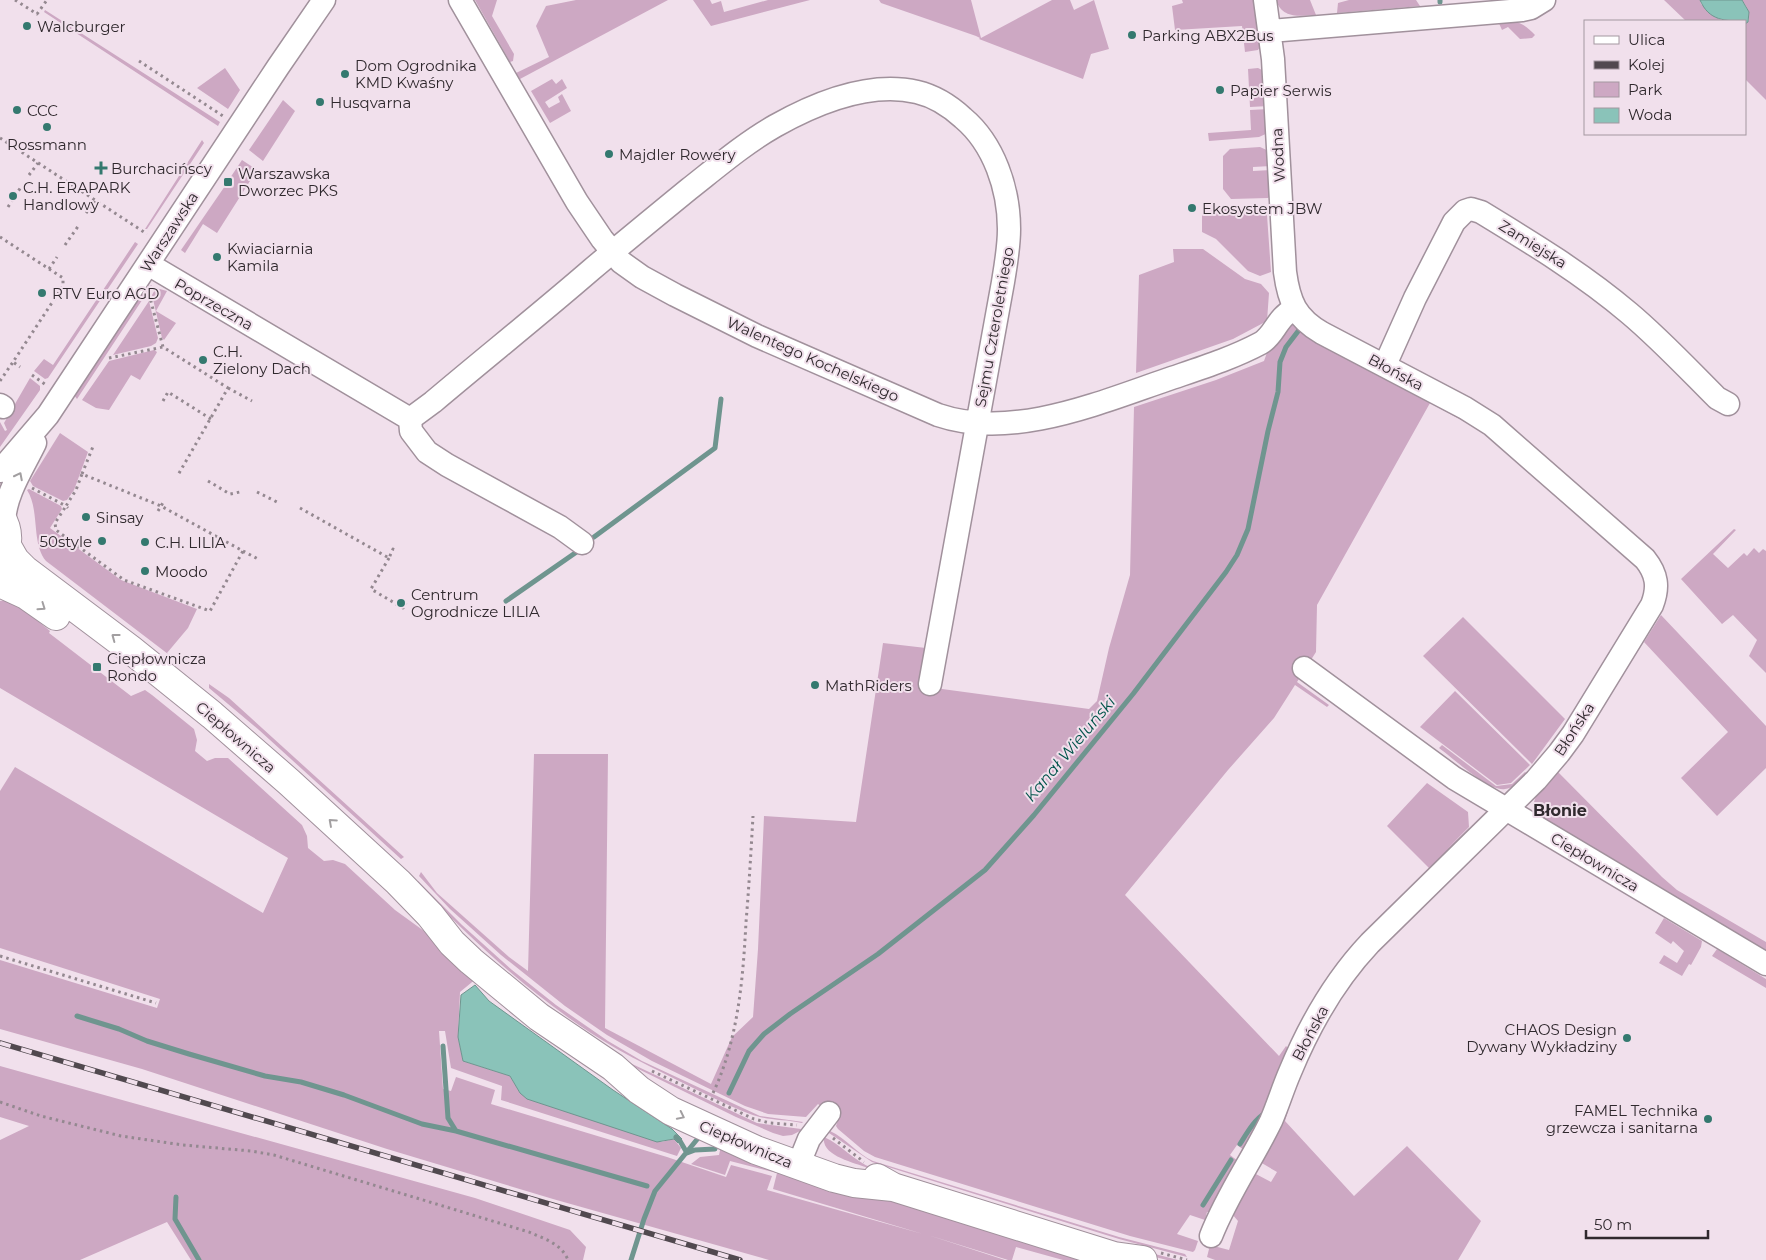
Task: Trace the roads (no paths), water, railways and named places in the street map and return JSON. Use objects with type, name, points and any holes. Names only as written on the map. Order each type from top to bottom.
[{"type":"main road","name":"Ciepłownicza","points":[[3,536],[15,560],[25,570],[150,665],[212,715],[282,776],[409,893],[452,943],[497,983],[539,1017],[613,1067],[646,1079],[740,1124],[801,1158],[861,1170],[893,1187],[1118,1258],[1142,1260]]},
{"type":"main road","name":"Ciepłownicza","points":[[0,583],[35,601],[139,678],[235,758],[386,895],[452,943]]},
{"type":"street","name":"Warszawska","points":[[0,471],[48,415],[324,0]]},
{"type":"street","name":"Walentego Kochelskiego","points":[[460,0],[590,224],[612,252],[629,268],[642,277],[757,336],[954,421],[978,423],[1018,422],[1056,415],[1123,394],[1212,364],[1263,342],[1271,334],[1283,315],[1295,308]]},
{"type":"street","name":"Wodna","points":[[1265,0],[1275,78],[1283,254],[1288,292],[1295,308]]},
{"type":"street","points":[[1270,31],[1522,10],[1531,8],[1544,0]]},
{"type":"street","name":"Sejmu Czteroletniego","points":[[612,252],[748,144],[775,126],[803,112],[848,95],[872,91],[895,90],[917,92],[938,100],[954,110],[985,141],[1000,175],[1007,205],[1009,228],[1008,254],[930,684]]},
{"type":"street","name":"Zamiejska","points":[[1385,365],[1415,298],[1454,222],[1465,210],[1471,209],[1481,212],[1551,255],[1621,306],[1661,342],[1717,398],[1728,404]]},
{"type":"street","points":[[582,543],[560,527],[446,465],[428,452],[411,431],[410,419],[433,402],[612,252]]},
{"type":"street","name":"Poprzeczna","points":[[148,264],[410,419]]},
{"type":"street","name":"Błońska","points":[[1211,1236],[1220,1213],[1272,1119],[1290,1072],[1309,1031],[1349,967],[1370,943],[1548,767],[1572,734],[1652,605],[1657,588],[1655,576],[1645,559],[1501,431],[1465,408],[1310,326],[1299,316],[1295,308]]},
{"type":"street","name":"Warszawska","points":[[3,536],[5,512],[9,498],[48,415]]},
{"type":"street","name":"Ciepłownicza","points":[[1304,668],[1454,778],[1766,964]]},
{"type":"street","points":[[801,1158],[814,1130],[829,1113]]},
{"type":"water","points":[[1700,0],[1742,0],[1749,12],[1748,22],[1746,23],[1746,20],[1724,20],[1718,18],[1713,16]]},
{"type":"water","points":[[475,985],[489,1001],[613,1090],[672,1129],[682,1139],[678,1143],[674,1139],[657,1142],[527,1099],[520,1093],[510,1076],[463,1061],[458,1037],[461,995]]},
{"type":"waterway","name":"Kanał Wieluński","points":[[729,1093],[749,1051],[764,1034],[878,954],[985,870],[1034,815],[1133,694],[1226,572],[1237,555],[1248,529],[1278,392],[1280,362],[1286,347],[1299,330]]},
{"type":"waterway","points":[[594,537],[715,448],[721,399]]},
{"type":"waterway","points":[[506,601],[578,551]]},
{"type":"waterway","points":[[77,1016],[189,1054],[265,1076],[301,1082],[344,1095],[422,1124],[456,1131]]},
{"type":"waterway","points":[[443,1046],[448,1118],[456,1131],[647,1186]]},
{"type":"waterway","points":[[1240,1144],[1254,1123],[1265,1113]]},
{"type":"waterway","name":"Kanał Wieluński","points":[[676,1137],[687,1153],[695,1150],[715,1149]]},
{"type":"waterway","name":"Kanał Wieluński","points":[[631,1260],[655,1191],[699,1137]]},
{"type":"waterway","points":[[1203,1205],[1231,1160]]},
{"type":"waterway","points":[[176,1197],[175,1219],[199,1260]]},
{"type":"railway","points":[[0,1043],[740,1260]]},
{"type":"place","name":"Walcburger","points":[[27,26]]},
{"type":"place","name":"Parking ABX2Bus","points":[[1132,35]]},
{"type":"place","name":"Dom Ogrodnika KMD Kwaśny","points":[[345,74]]},
{"type":"place","name":"Papier Serwis","points":[[1220,90]]},
{"type":"place","name":"Husqvarna","points":[[320,102]]},
{"type":"place","name":"CCC","points":[[17,110]]},
{"type":"place","name":"Rossmann","points":[[47,127]]},
{"type":"place","name":"Majdler Rowery","points":[[609,154]]},
{"type":"place","name":"Burchacińscy","points":[[101,168]]},
{"type":"place","name":"Warszawska Dworzec PKS","points":[[228,182]]},
{"type":"place","name":"C.H. ERAPARK Handlowy","points":[[13,196]]},
{"type":"place","name":"Ekosystem JBW","points":[[1192,208]]},
{"type":"place","name":"Kwiaciarnia Kamila","points":[[217,257]]},
{"type":"place","name":"RTV Euro AGD","points":[[42,293]]},
{"type":"place","name":"C.H. Zielony Dach","points":[[203,360]]},
{"type":"place","name":"Sinsay","points":[[86,517]]},
{"type":"place","name":"50style","points":[[102,541]]},
{"type":"place","name":"C.H. LILIA","points":[[145,542]]},
{"type":"place","name":"Moodo","points":[[145,571]]},
{"type":"place","name":"Centrum Ogrodnicze LILIA","points":[[401,603]]},
{"type":"place","name":"Ciepłownicza Rondo","points":[[97,667]]},
{"type":"place","name":"MathRiders","points":[[815,685]]},
{"type":"place","name":"CHAOS Design Dywany Wykładziny","points":[[1627,1038]]},
{"type":"place","name":"FAMEL Technika grzewcza i sanitarna","points":[[1708,1119]]},
{"type":"district","name":"Błonie","points":[[1560,810]]}]
